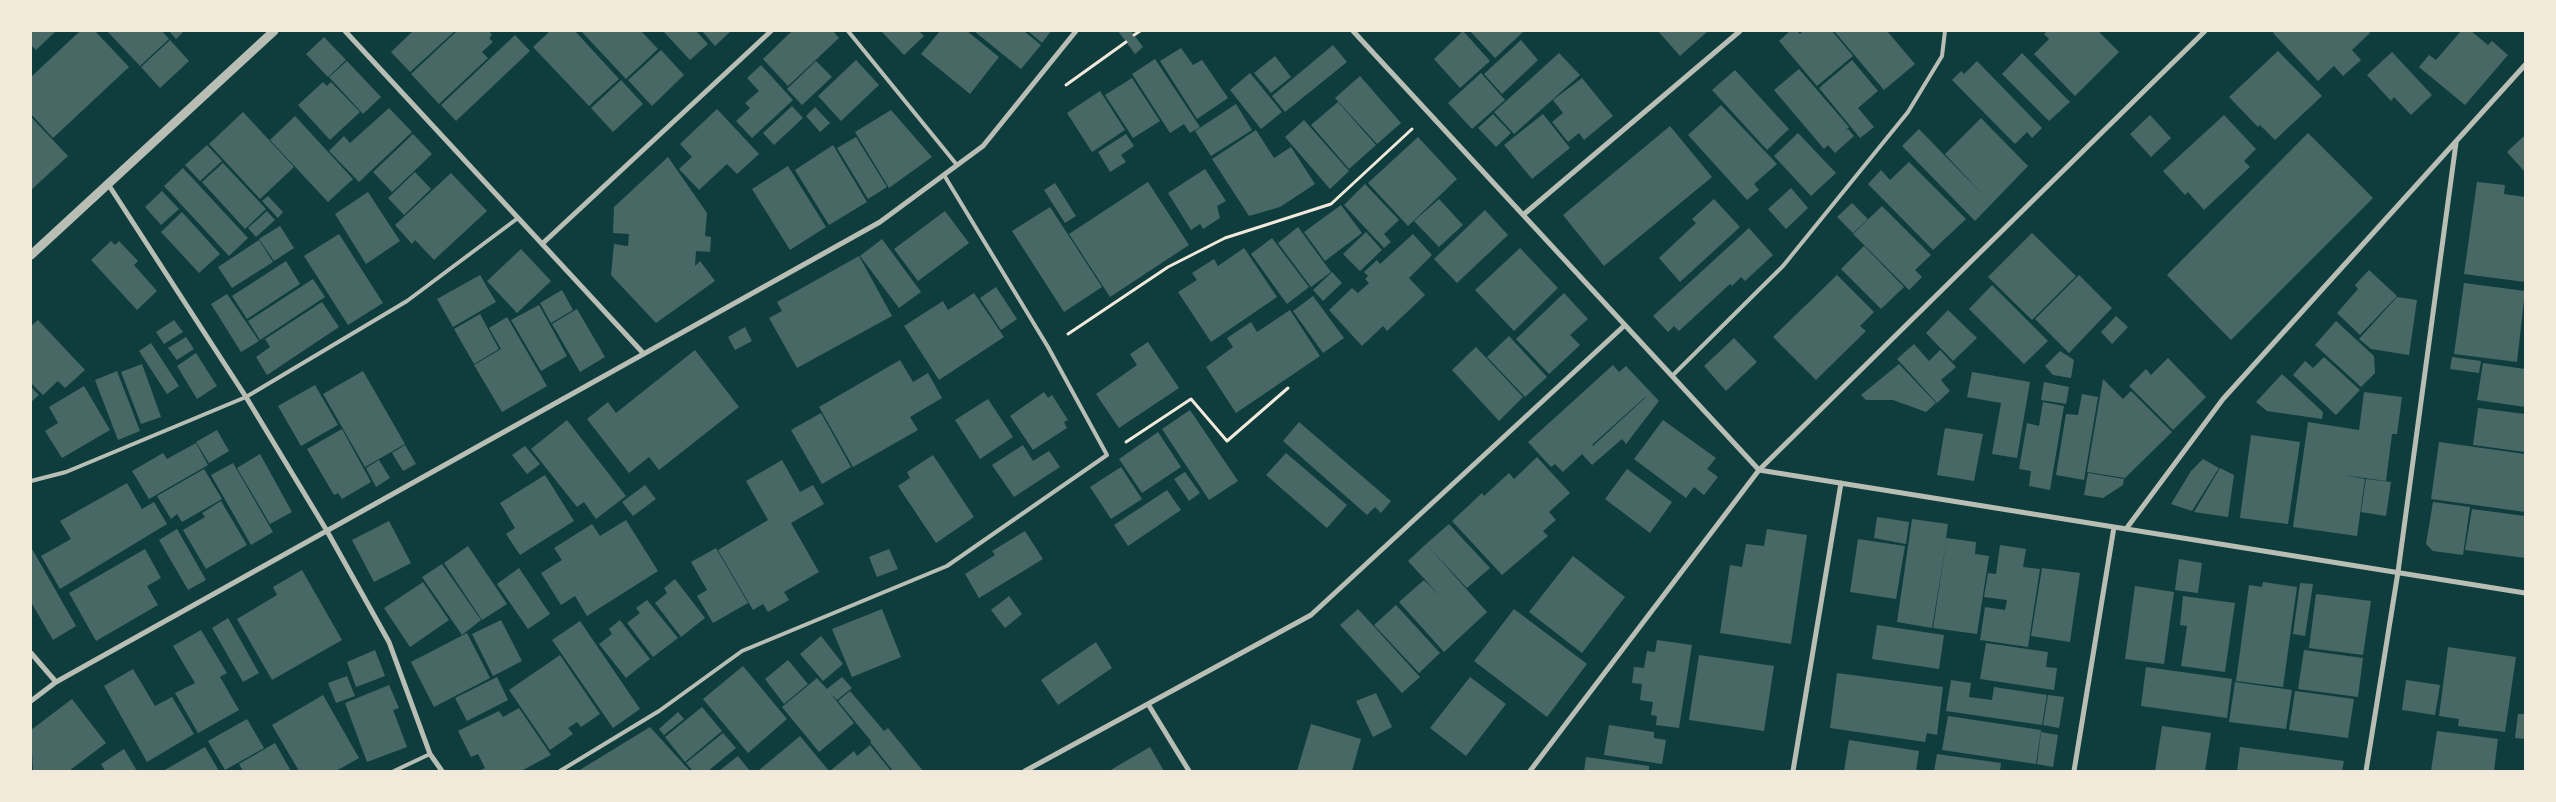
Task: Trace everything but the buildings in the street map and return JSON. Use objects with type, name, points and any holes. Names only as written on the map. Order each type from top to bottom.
[{"type":"street","points":[[31,255],[274,31]]},
{"type":"street","points":[[345,31],[644,354]]},
{"type":"street","points":[[542,244],[771,31]]},
{"type":"street","points":[[31,701],[56,682],[880,222],[983,146],[1076,31]]},
{"type":"street","points":[[1353,31],[1759,470],[2525,593]]},
{"type":"street","points":[[1523,215],[1740,31]]},
{"type":"street","points":[[1530,771],[1759,470],[2205,31]]},
{"type":"street","points":[[2126,528],[2222,399],[2525,65]]},
{"type":"street","points":[[2366,771],[2398,572],[2456,143]]},
{"type":"street","points":[[108,184],[246,397],[327,531],[389,642],[430,754],[442,771]]},
{"type":"street","points":[[1026,771],[1311,615],[1625,325]]},
{"type":"street","points":[[1793,771],[1841,483]]},
{"type":"street","points":[[2074,771],[2114,527]]},
{"type":"street","points":[[31,653],[56,682]]},
{"type":"street","points":[[1148,704],[1188,771]]},
{"type":"lane","points":[[848,31],[957,165]]},
{"type":"lane","points":[[1672,376],[1783,266],[1908,112],[1942,56],[1945,31]]},
{"type":"lane","points":[[560,771],[659,711],[742,651],[947,566],[1107,455],[1048,347],[944,175]]},
{"type":"lane","points":[[31,480],[66,472],[246,397],[407,301],[518,218]]},
{"type":"lane","points":[[394,771],[430,754]]},
{"type":"path","points":[[1134,35],[1140,31]]},
{"type":"path","points":[[1048,347],[1168,267],[1225,238],[1331,204],[1429,113]]},
{"type":"path","points":[[1107,455],[1191,399],[1227,441],[1288,388]]}]
